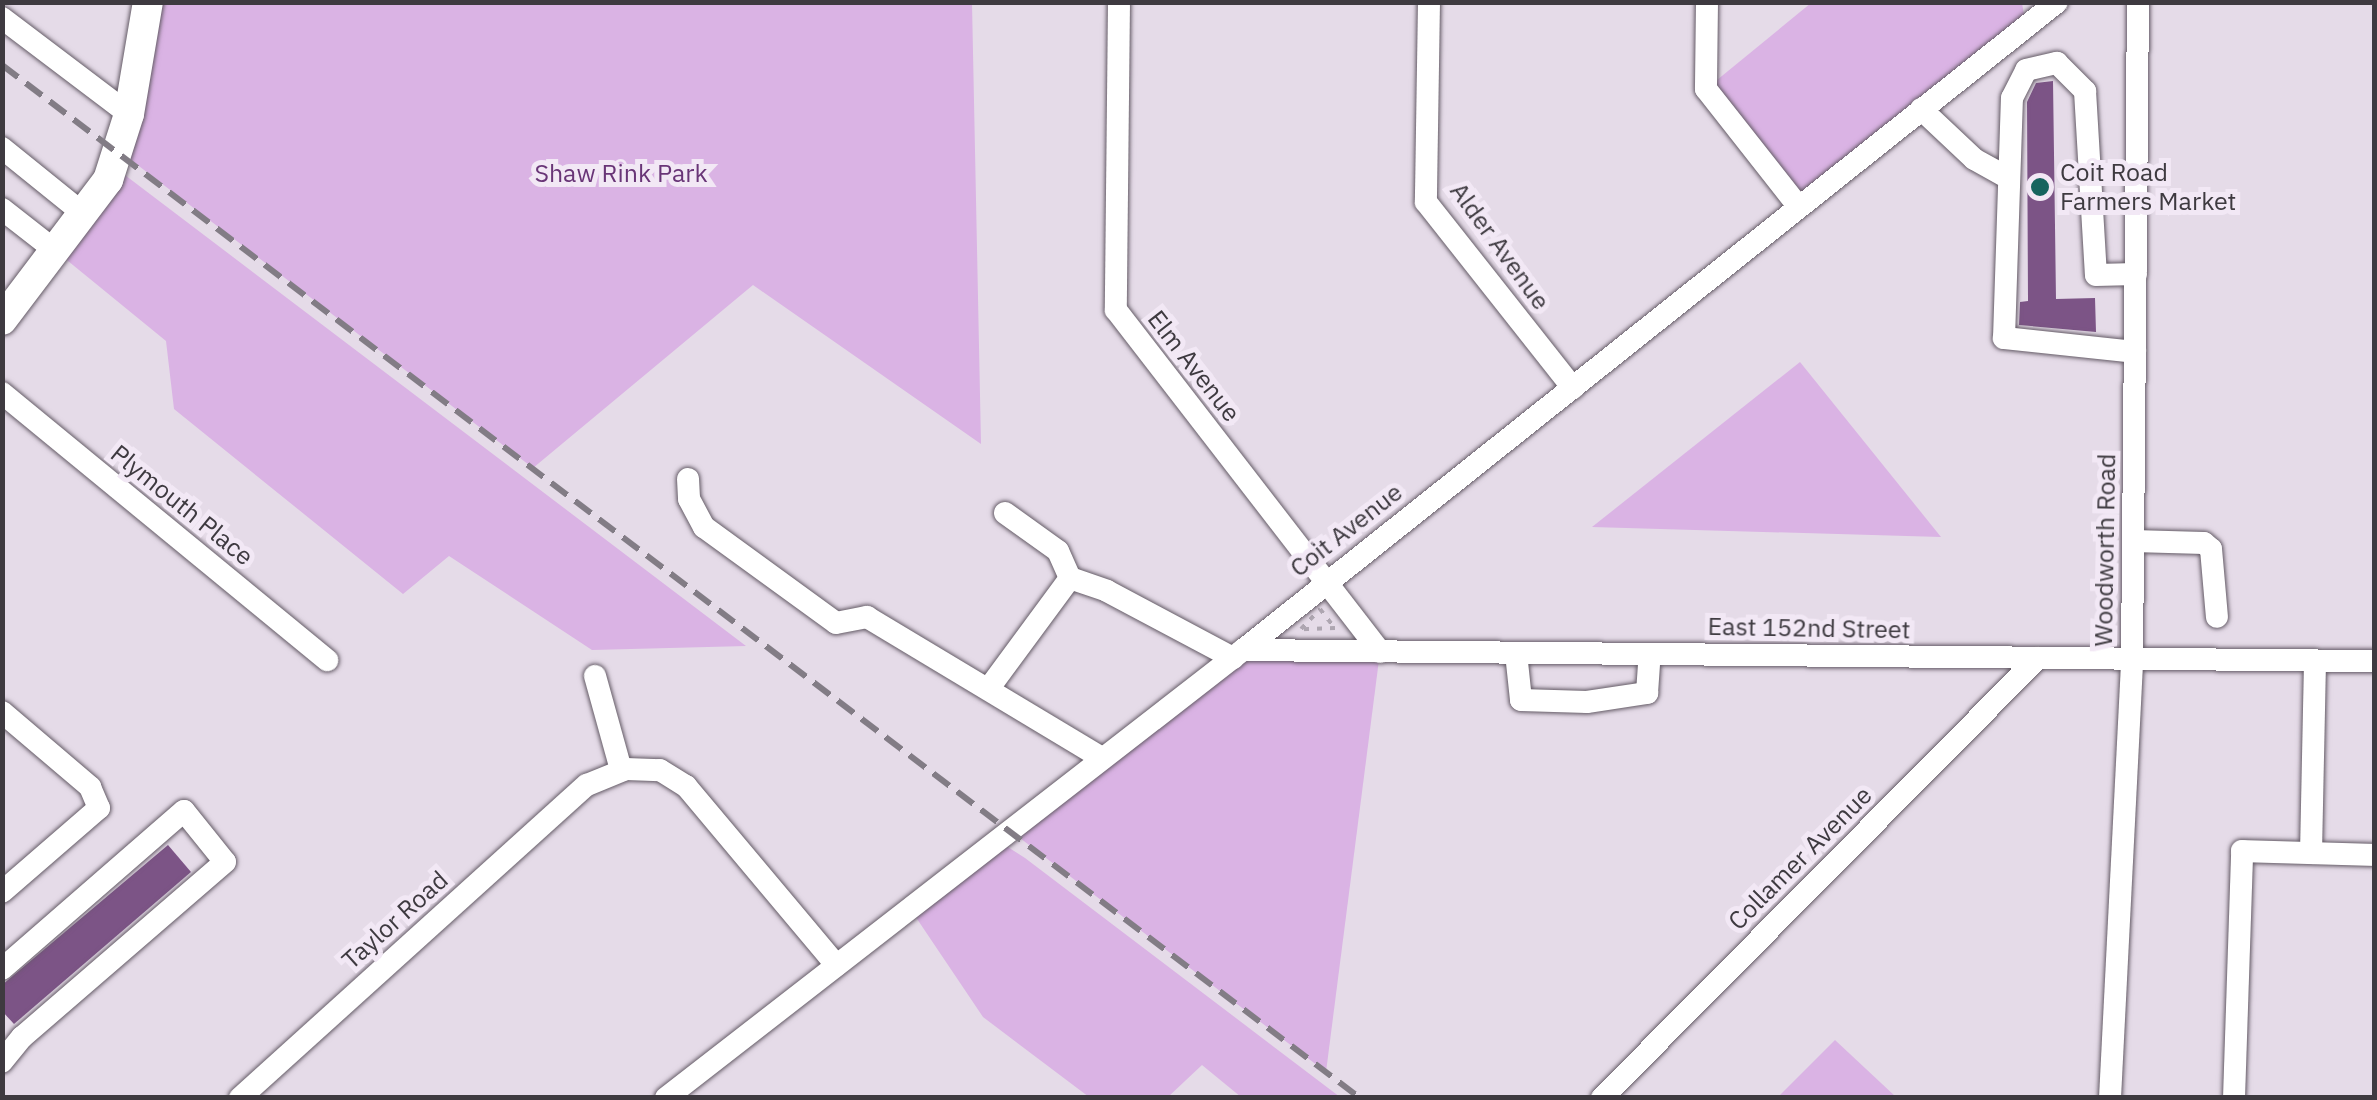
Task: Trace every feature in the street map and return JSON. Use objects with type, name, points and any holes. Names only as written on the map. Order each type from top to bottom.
[{"type":"main road","points":[[2,320],[85,216],[108,180],[129,114],[148,2]]},
{"type":"street","name":"Elm Avenue","points":[[1119,2],[1116,310],[1380,652]]},
{"type":"street","name":"Alder Avenue","points":[[1429,2],[1426,202],[1573,388]]},
{"type":"street","points":[[1707,2],[1706,89],[1798,206]]},
{"type":"street","name":"Coit Avenue","points":[[666,1098],[1238,654],[1326,579],[1573,388],[2057,2]]},
{"type":"street","name":"Woodworth Road","points":[[2110,1098],[2132,660],[2138,2]]},
{"type":"street","points":[[2,18],[129,114]]},
{"type":"street","points":[[2135,352],[2004,338],[2008,178],[2018,81],[2041,64],[2068,67],[2085,92],[2096,275],[2136,274]]},
{"type":"street","points":[[1921,109],[1974,160],[2008,178]]},
{"type":"street","points":[[2,148],[85,216]]},
{"type":"street","points":[[2,209],[57,252]]},
{"type":"street","name":"Plymouth Place","points":[[2,393],[327,660]]},
{"type":"street","points":[[688,478],[690,499],[704,527],[836,623],[867,618],[1102,758]]},
{"type":"street","points":[[1006,513],[1058,550],[1070,578],[1108,590],[1238,654]]},
{"type":"street","points":[[2133,541],[2204,543],[2211,548],[2217,617]]},
{"type":"street","points":[[990,688],[1070,578]]},
{"type":"street","points":[[1516,653],[1520,700],[1586,702],[1647,692],[1650,654]]},
{"type":"street","name":"East 152nd Street","points":[[1238,654],[2374,662]]},
{"type":"street","name":"Collamer Avenue","points":[[1602,1098],[2038,658]]},
{"type":"street","points":[[2311,853],[2315,661]]},
{"type":"street","points":[[595,676],[621,770],[660,770],[686,786],[836,965]]},
{"type":"street","points":[[2,712],[90,787],[99,808],[2,892]]},
{"type":"street","name":"Taylor Road","points":[[240,1098],[587,784],[621,770]]},
{"type":"street","points":[[2,969],[184,810],[225,862],[22,1038],[2,1062]]},
{"type":"street","points":[[2234,1098],[2242,851],[2374,855]]},
{"type":"path","points":[[1320,609],[1336,628],[1318,628],[1301,629],[1320,609]]},
{"type":"green space","name":"Shaw Rink Park","points":[[148,3],[972,3],[981,444],[753,285],[533,468],[118,150]]},
{"type":"green space","points":[[1811,3],[2022,3],[2026,27],[1798,206],[1706,89]]},
{"type":"green space","points":[[113,166],[746,646],[592,650],[449,556],[403,594],[174,409],[166,341],[57,252]]},
{"type":"green space","points":[[1800,362],[1941,537],[1592,527]]},
{"type":"green space","points":[[1243,650],[1380,652],[1326,1072],[1008,829]]},
{"type":"green space","points":[[995,839],[1340,1097],[1241,1097],[1202,1065],[1168,1097],[1089,1097],[983,1017],[909,907]]},
{"type":"green space","points":[[1835,1040],[1896,1097],[1778,1097]]},
{"type":"building","name":"Coit Road Farmers Market","points":[[2053,81],[2056,299],[2095,298],[2096,332],[2019,325],[2020,302],[2028,301],[2027,102],[2036,83]]},
{"type":"building","points":[[168,845],[191,872],[14,1024],[2,1011],[2,985]]},
{"type":"railway","points":[[2,65],[1360,1098]]},
{"type":"place","name":"Coit Road Farmers Market","points":[[2040,187]]}]
